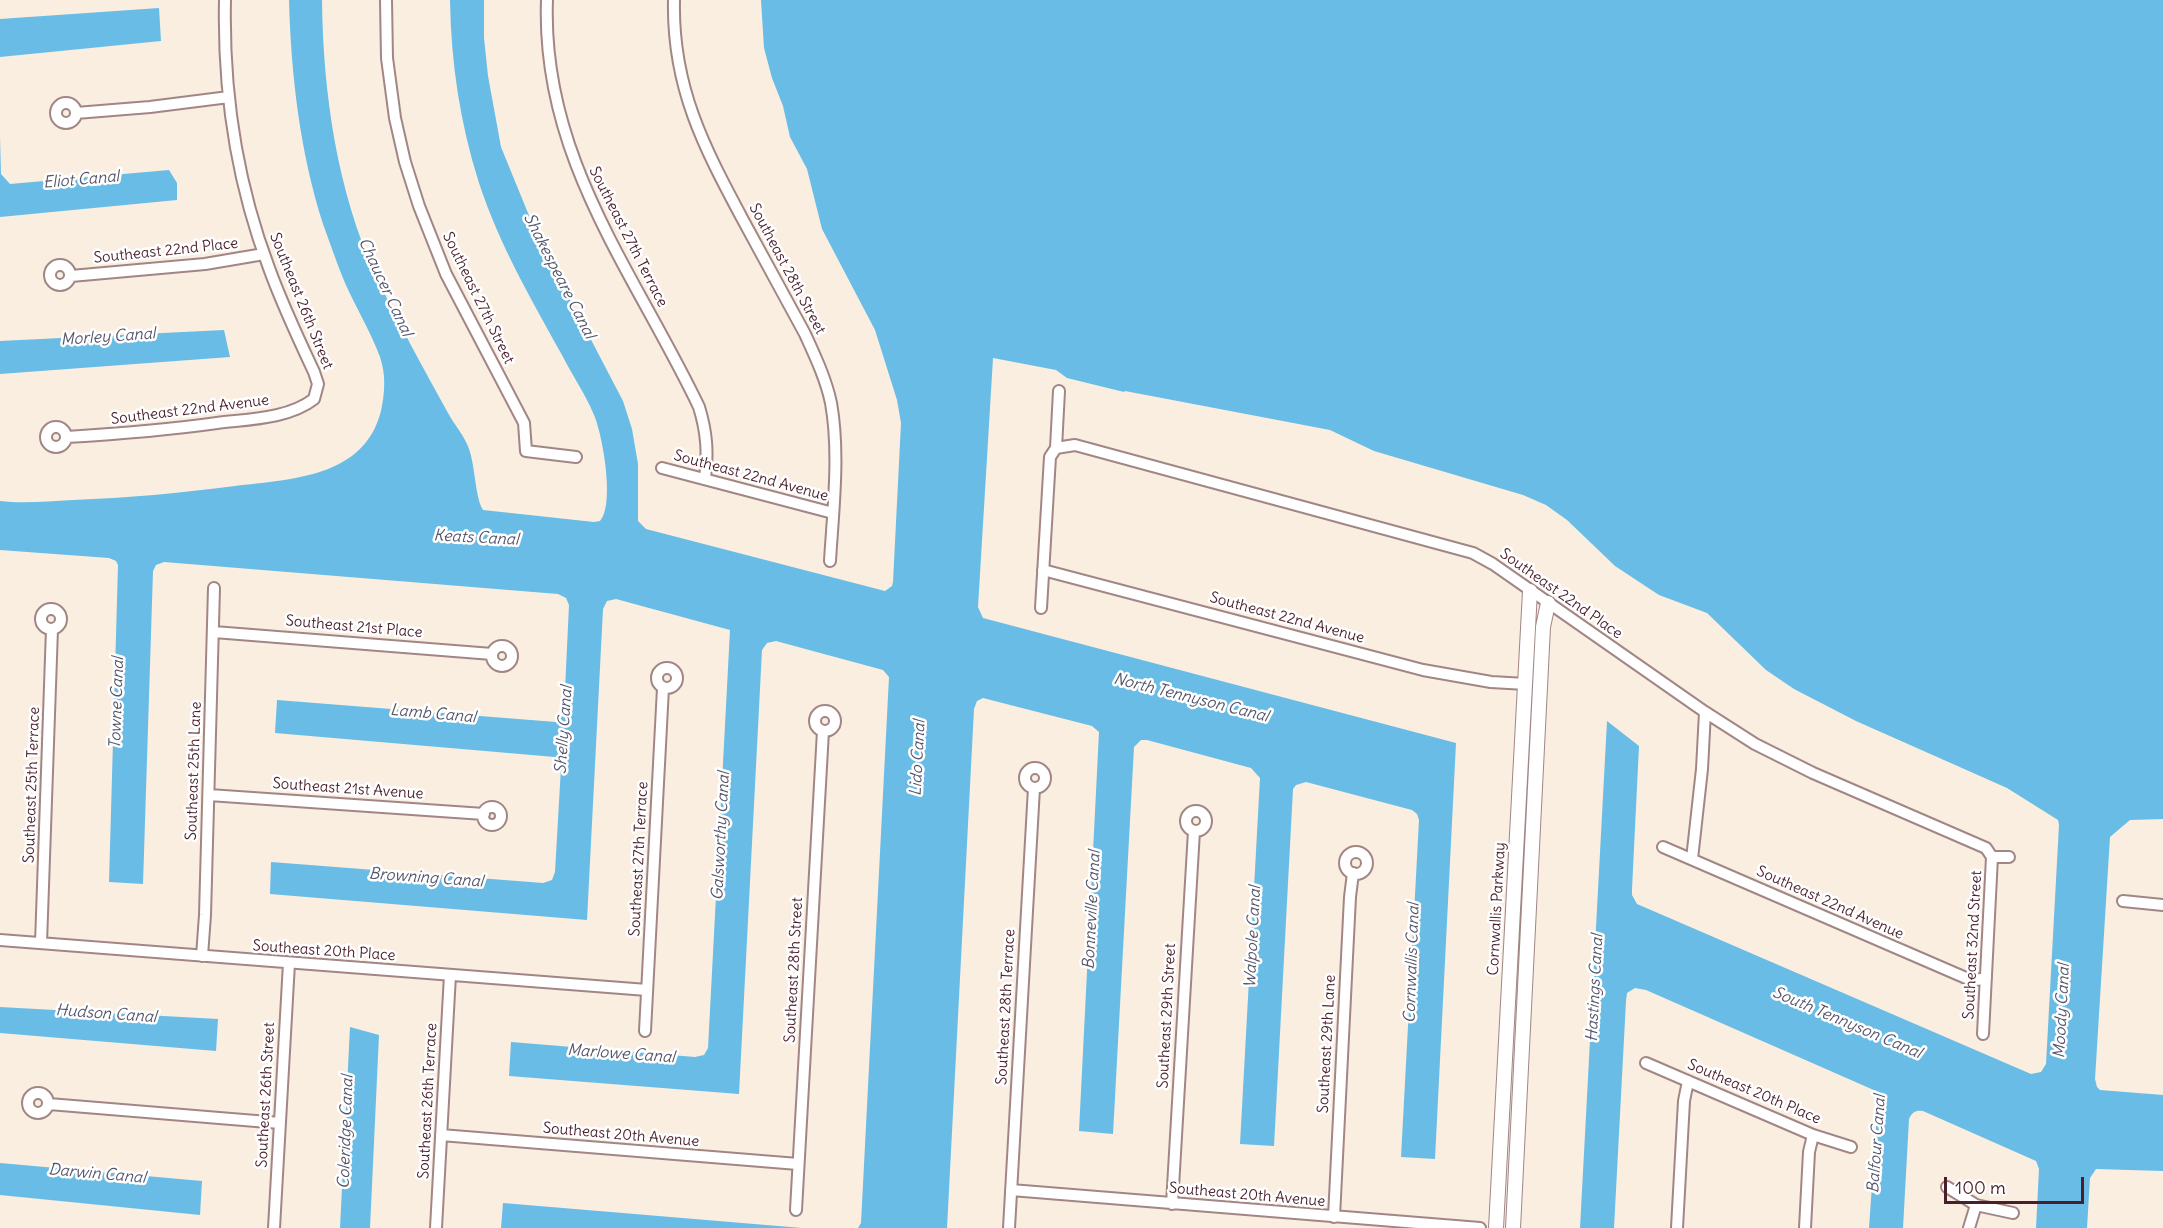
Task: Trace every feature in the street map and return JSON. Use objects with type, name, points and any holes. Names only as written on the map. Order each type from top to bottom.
[{"type":"street","name":"Southeast 26th Street","points":[[225,0],[229,98],[243,181],[264,254],[318,384],[314,399]]},
{"type":"street","name":"Southeast 27th Street","points":[[386,0],[387,58],[395,118],[405,162],[435,250],[452,287],[521,417],[526,451],[576,457]]},
{"type":"street","name":"Southeast 27th Terrace","points":[[547,0],[549,52],[555,93],[571,154],[595,211],[699,408],[708,452],[705,479]]},
{"type":"street","name":"Southeast 28th Street","points":[[675,0],[677,57],[687,102],[698,132],[804,334],[827,388],[834,437],[830,561]]},
{"type":"street","points":[[76,113],[229,98]]},
{"type":"street","name":"Southeast 22nd Place","points":[[70,276],[204,264],[264,254]]},
{"type":"street","points":[[1041,608],[1050,457],[1056,448],[1059,391]]},
{"type":"street","name":"Southeast 22nd Avenue","points":[[67,437],[137,433],[243,420],[290,411],[305,406],[314,399]]},
{"type":"street","name":"Southeast 22nd Place","points":[[1056,448],[1075,445],[1473,553],[1493,564],[1705,712],[1779,757],[1986,848],[1992,857]]},
{"type":"street","name":"Southeast 22nd Avenue","points":[[662,468],[832,513]]},
{"type":"street","name":"Southeast 22nd Avenue","points":[[1043,570],[1435,673],[1491,682],[1526,684]]},
{"type":"street","name":"Southeast 25th Lane","points":[[202,956],[214,588]]},
{"type":"street","name":"Cornwallis Parkway","points":[[1496,1228],[1530,591]]},
{"type":"street","points":[[1513,1228],[1543,627],[1548,603]]},
{"type":"street","name":"Southeast 25th Terrace","points":[[41,943],[52,629]]},
{"type":"street","name":"Southeast 21st Place","points":[[214,632],[492,654]]},
{"type":"street","name":"Southeast 27th Terrace","points":[[645,1031],[663,688]]},
{"type":"street","points":[[1692,859],[1702,769],[1705,712]]},
{"type":"street","name":"Southeast 28th Street","points":[[796,1210],[823,731]]},
{"type":"street","name":"Southeast 28th Terrace","points":[[1009,1228],[1034,788]]},
{"type":"street","name":"Southeast 21st Avenue","points":[[209,795],[484,814]]},
{"type":"street","name":"Southeast 29th Street","points":[[1172,1204],[1194,831]]},
{"type":"street","name":"Southeast 22nd Avenue","points":[[1663,847],[1966,978],[1976,980],[1986,978]]},
{"type":"street","points":[[1992,857],[2009,857]]},
{"type":"street","name":"Southeast 32nd Street","points":[[1983,1034],[1992,857]]},
{"type":"street","name":"Southeast 29th Lane","points":[[1334,1217],[1353,873]]},
{"type":"street","points":[[2123,901],[2163,905]]},
{"type":"street","name":"Southeast 20th Place","points":[[0,940],[647,990]]},
{"type":"street","name":"Southeast 26th Street","points":[[274,1228],[289,963]]},
{"type":"street","name":"Southeast 26th Terrace","points":[[436,1228],[450,975]]},
{"type":"street","points":[[1510,978],[1526,979]]},
{"type":"street","name":"Southeast 20th Place","points":[[1646,1063],[1813,1135],[1851,1147]]},
{"type":"street","points":[[1677,1228],[1684,1101],[1688,1081]]},
{"type":"street","points":[[49,1104],[280,1123]]},
{"type":"street","name":"Southeast 20th Avenue","points":[[441,1135],[798,1164]]},
{"type":"street","points":[[1805,1228],[1809,1152],[1813,1135]]},
{"type":"street","points":[[1947,1187],[1976,1205],[2013,1213]]},
{"type":"street","name":"Southeast 20th Avenue","points":[[1011,1190],[1479,1228]]},
{"type":"street","points":[[1969,1228],[1976,1205]]},
{"type":"water","points":[[289,0],[322,0],[329,106],[351,210],[384,293],[429,379],[467,444],[483,510],[600,521],[607,501],[606,470],[601,438],[594,415],[516,271],[479,183],[458,93],[452,47],[450,0],[484,0],[484,38],[488,76],[501,147],[539,240],[623,401],[632,429],[638,464],[638,521],[646,529],[885,591],[892,586],[893,582],[901,423],[897,400],[875,330],[822,229],[807,169],[790,137],[783,106],[764,48],[761,0],[2163,0],[2163,819],[2130,820],[2110,837],[2095,1079],[2100,1090],[2163,1095],[2163,1171],[2096,1169],[2090,1178],[2087,1228],[2036,1228],[2039,1169],[2036,1161],[1923,1111],[1918,1111],[1913,1113],[1909,1119],[1903,1228],[1869,1228],[1878,1099],[1876,1091],[1646,990],[1635,988],[1627,993],[1626,1001],[1614,1228],[1580,1228],[1607,721],[1639,746],[1632,889],[1632,895],[1637,904],[2031,1074],[2041,1072],[2046,1064],[2058,820],[2007,788],[1856,721],[1794,689],[1766,670],[1707,613],[1659,595],[1615,566],[1567,520],[1546,505],[1523,495],[1374,451],[1330,430],[1124,392],[1067,378],[1056,370],[993,358],[978,607],[983,618],[1456,743],[1435,1159],[1401,1157],[1419,820],[1417,814],[1412,810],[1306,782],[1296,785],[1293,789],[1274,1146],[1240,1144],[1260,778],[1251,768],[1147,740],[1141,740],[1134,747],[1113,1134],[1079,1131],[1099,732],[1092,726],[983,698],[977,701],[974,709],[947,1228],[858,1228],[861,1223],[889,677],[883,670],[776,641],[767,643],[762,650],[739,1094],[509,1076],[511,1042],[695,1057],[704,1055],[708,1048],[730,630],[616,599],[607,601],[603,609],[587,920],[270,894],[271,862],[543,883],[552,880],[555,872],[561,767],[555,757],[275,733],[277,700],[556,722],[564,711],[569,605],[566,598],[558,594],[164,562],[156,565],[153,571],[143,884],[109,882],[118,565],[116,561],[109,558],[0,550],[0,501],[36,502],[134,497],[301,477],[323,471],[342,462],[359,450],[372,433],[381,411],[383,370],[368,329],[342,276],[315,197],[298,113]]},
{"type":"water","points":[[159,8],[161,41],[0,57],[0,19]]},
{"type":"water","name":"Eliot Canal","points":[[0,137],[1,174],[10,184],[169,170],[177,183],[177,200],[0,217]]},
{"type":"water","name":"Morley Canal","points":[[224,330],[230,357],[0,374],[0,341]]},
{"type":"water","name":"Hudson Canal","points":[[0,1007],[218,1019],[216,1051],[0,1033]]},
{"type":"water","name":"Coleridge Canal","points":[[350,1027],[379,1035],[370,1228],[340,1228]]},
{"type":"water","name":"Darwin Canal","points":[[0,1163],[202,1181],[200,1215],[0,1195]]},
{"type":"water","points":[[503,1203],[802,1228],[501,1228]]},
{"type":"water label","name":"Shakespeare Canal","points":[[559,276]]},
{"type":"water label","name":"Chaucer Canal","points":[[385,287]]},
{"type":"water label","name":"Keats Canal","points":[[476,538]]},
{"type":"water label","name":"North Tennyson Canal","points":[[1191,698]]},
{"type":"water label","name":"Towne Canal","points":[[117,703]]},
{"type":"water label","name":"Lamb Canal","points":[[433,714]]},
{"type":"water label","name":"Shelly Canal","points":[[564,730]]},
{"type":"water label","name":"Lido Canal","points":[[918,758]]},
{"type":"water label","name":"Galsworthy Canal","points":[[721,836]]},
{"type":"water label","name":"Browning Canal","points":[[426,878]]},
{"type":"water label","name":"Bonneville Canal","points":[[1092,910]]},
{"type":"water label","name":"Walpole Canal","points":[[1253,937]]},
{"type":"water label","name":"Cornwallis Canal","points":[[1412,963]]},
{"type":"water label","name":"Hastings Canal","points":[[1595,988]]},
{"type":"water label","name":"Moody Canal","points":[[2062,1011]]},
{"type":"water label","name":"South Tennyson Canal","points":[[1847,1023]]},
{"type":"water label","name":"Marlowe Canal","points":[[621,1054]]},
{"type":"water label","name":"Balfour Canal","points":[[1877,1144]]}]
